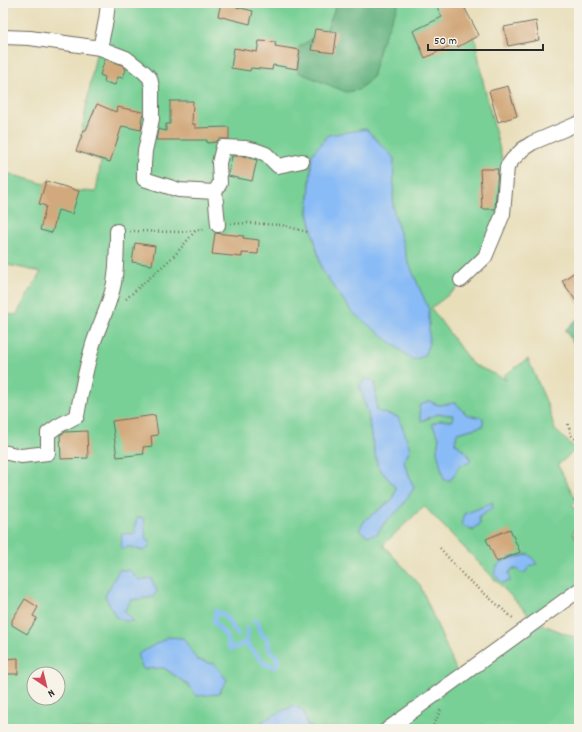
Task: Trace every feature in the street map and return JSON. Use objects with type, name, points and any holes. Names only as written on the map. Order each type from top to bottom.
[{"type":"street","points":[[100,48],[108,3]]},
{"type":"street","points":[[3,37],[30,38],[100,48],[126,58],[150,78],[152,87],[152,119],[145,151],[144,179],[179,190],[215,192]]},
{"type":"street","points":[[461,280],[485,256],[503,214],[507,167],[512,160],[523,149],[532,143],[579,123]]},
{"type":"street","points":[[218,225],[215,192],[220,183],[219,163],[223,147],[255,150],[266,154],[278,166],[302,161]]},
{"type":"street","points":[[3,452],[21,456],[48,452],[48,433],[77,416],[83,382],[93,343],[107,309],[114,283],[117,260],[117,231]]},
{"type":"street","points":[[388,729],[579,590]]},
{"type":"path","points":[[117,231],[181,232],[211,228],[218,225],[246,223],[282,225],[307,232]]},
{"type":"path","points":[[107,309],[127,298],[175,255],[197,230]]},
{"type":"path","points":[[568,424],[571,435],[579,442]]},
{"type":"path","points":[[440,548],[464,576],[525,629]]},
{"type":"green space","points":[[105,3],[463,3],[474,33],[484,86],[503,162],[499,211],[476,274],[431,308],[472,364],[507,380],[503,376],[528,359],[548,406],[555,430],[576,449],[558,465],[577,502],[572,505],[579,515],[573,534],[579,542],[579,584],[532,618],[424,506],[383,545],[420,585],[457,672],[541,624],[579,639],[579,729],[395,729],[451,683],[389,719],[375,729],[314,729],[307,725],[304,712],[262,721],[262,729],[3,729],[3,314],[16,315],[41,272],[3,264],[3,172],[66,190],[96,192],[101,161],[78,151],[107,4]],"holes":[[[312,154],[393,158],[393,209],[407,259],[322,270],[308,213]],[[375,382],[377,411],[404,462],[414,488],[400,509],[385,522],[377,534],[365,520],[393,499],[396,488],[378,467],[371,436],[368,413],[360,387]],[[429,401],[438,405],[456,403],[467,415],[483,426],[457,433],[455,443],[467,453],[469,463],[460,464],[437,451],[439,437],[432,424],[441,420],[452,421],[453,415],[438,414],[421,421]],[[492,508],[479,517],[480,524],[473,529],[474,531],[462,526],[464,514],[475,510]],[[529,554],[536,564],[512,569],[509,573],[509,558]],[[129,570],[139,581],[157,591],[153,597],[131,600],[124,611],[133,621],[105,596]],[[197,660],[214,664],[197,696],[187,684],[164,668]]]},
{"type":"green space","points":[[337,3],[399,3],[381,44],[372,78],[358,90],[346,92],[298,72],[299,47],[327,29]]},
{"type":"green space","points":[[579,318],[579,352],[565,330]]},
{"type":"water","points":[[366,129],[394,158],[393,209],[407,259],[429,310],[429,343],[424,356],[413,360],[352,312],[322,270],[308,213],[312,154],[328,135]]},
{"type":"water","points":[[365,378],[375,382],[377,411],[398,417],[410,449],[404,462],[414,488],[400,509],[385,522],[377,534],[368,536],[359,530],[365,520],[393,499],[396,488],[378,467],[371,436],[368,413],[360,387]]},
{"type":"water","points":[[429,401],[438,405],[456,403],[467,415],[483,418],[483,426],[457,433],[455,443],[467,453],[471,460],[469,463],[460,465],[451,480],[444,480],[437,451],[439,437],[432,424],[441,420],[452,421],[453,415],[438,414],[421,421],[419,406]]},
{"type":"water","points":[[493,502],[492,508],[479,517],[480,524],[473,529],[461,526],[464,514]]},
{"type":"water","points":[[137,517],[144,518],[146,538],[151,544],[145,551],[129,547],[121,549],[122,533],[134,534]]},
{"type":"water","points":[[529,554],[537,564],[529,566],[526,572],[521,573],[517,569],[512,569],[509,573],[510,581],[502,583],[494,574],[497,566],[502,562]]},
{"type":"water","points":[[119,570],[129,570],[139,580],[151,578],[157,591],[153,597],[131,600],[124,611],[134,621],[126,621],[116,617],[105,596]]},
{"type":"water","points":[[168,637],[183,638],[197,660],[214,664],[227,680],[218,694],[197,696],[187,684],[164,668],[143,669],[137,655]]},
{"type":"water","points":[[295,705],[304,712],[307,725],[314,729],[262,729],[262,721]]},
{"type":"building","points":[[221,3],[253,11],[250,24],[218,16]]},
{"type":"building","points":[[435,3],[462,3],[479,35],[458,47],[456,43],[425,58],[413,31],[442,17]]},
{"type":"building","points":[[536,21],[539,40],[508,46],[504,27]]},
{"type":"building","points":[[315,29],[337,32],[334,53],[311,50]]},
{"type":"building","points":[[259,41],[276,42],[275,46],[300,50],[297,69],[273,65],[272,70],[251,68],[250,71],[231,68],[234,48],[257,52]]},
{"type":"building","points":[[105,59],[122,65],[126,69],[123,78],[118,77],[115,85],[104,82],[105,77],[100,75]]},
{"type":"building","points":[[508,86],[517,116],[498,122],[489,91]]},
{"type":"building","points":[[170,101],[193,101],[192,124],[195,124],[195,128],[229,127],[229,139],[219,139],[216,142],[207,143],[207,140],[156,140],[158,129],[166,131],[166,124],[170,124]]},
{"type":"building","points":[[97,104],[116,112],[117,107],[143,112],[141,130],[122,126],[110,162],[76,151],[84,130],[86,130]]},
{"type":"building","points":[[232,156],[243,156],[257,160],[252,181],[228,176]]},
{"type":"building","points":[[480,169],[498,169],[495,209],[482,209]]},
{"type":"building","points":[[46,181],[79,191],[72,214],[58,210],[52,233],[40,230],[46,206],[39,204]]},
{"type":"building","points":[[215,233],[244,236],[243,238],[259,240],[258,254],[242,253],[242,257],[212,254]]},
{"type":"building","points":[[135,243],[155,246],[152,265],[132,262]]},
{"type":"building","points":[[579,269],[579,305],[562,281]]},
{"type":"building","points":[[155,415],[158,435],[151,436],[152,446],[143,447],[144,454],[117,457],[112,421]]},
{"type":"building","points":[[87,431],[88,458],[61,459],[60,435],[65,432]]},
{"type":"building","points":[[510,529],[520,552],[497,562],[486,539]]},
{"type":"building","points":[[25,599],[38,607],[33,616],[37,618],[27,634],[12,625],[12,620]]},
{"type":"building","points":[[18,658],[18,674],[3,674],[3,659]]},
{"type":"waterway","points":[[238,635],[225,616],[216,611],[214,622],[227,637],[231,649],[245,643],[247,638],[247,628]]},
{"type":"waterway","points":[[246,643],[265,664],[276,667],[278,658],[269,649],[267,638],[260,633],[258,623],[254,621]]}]
